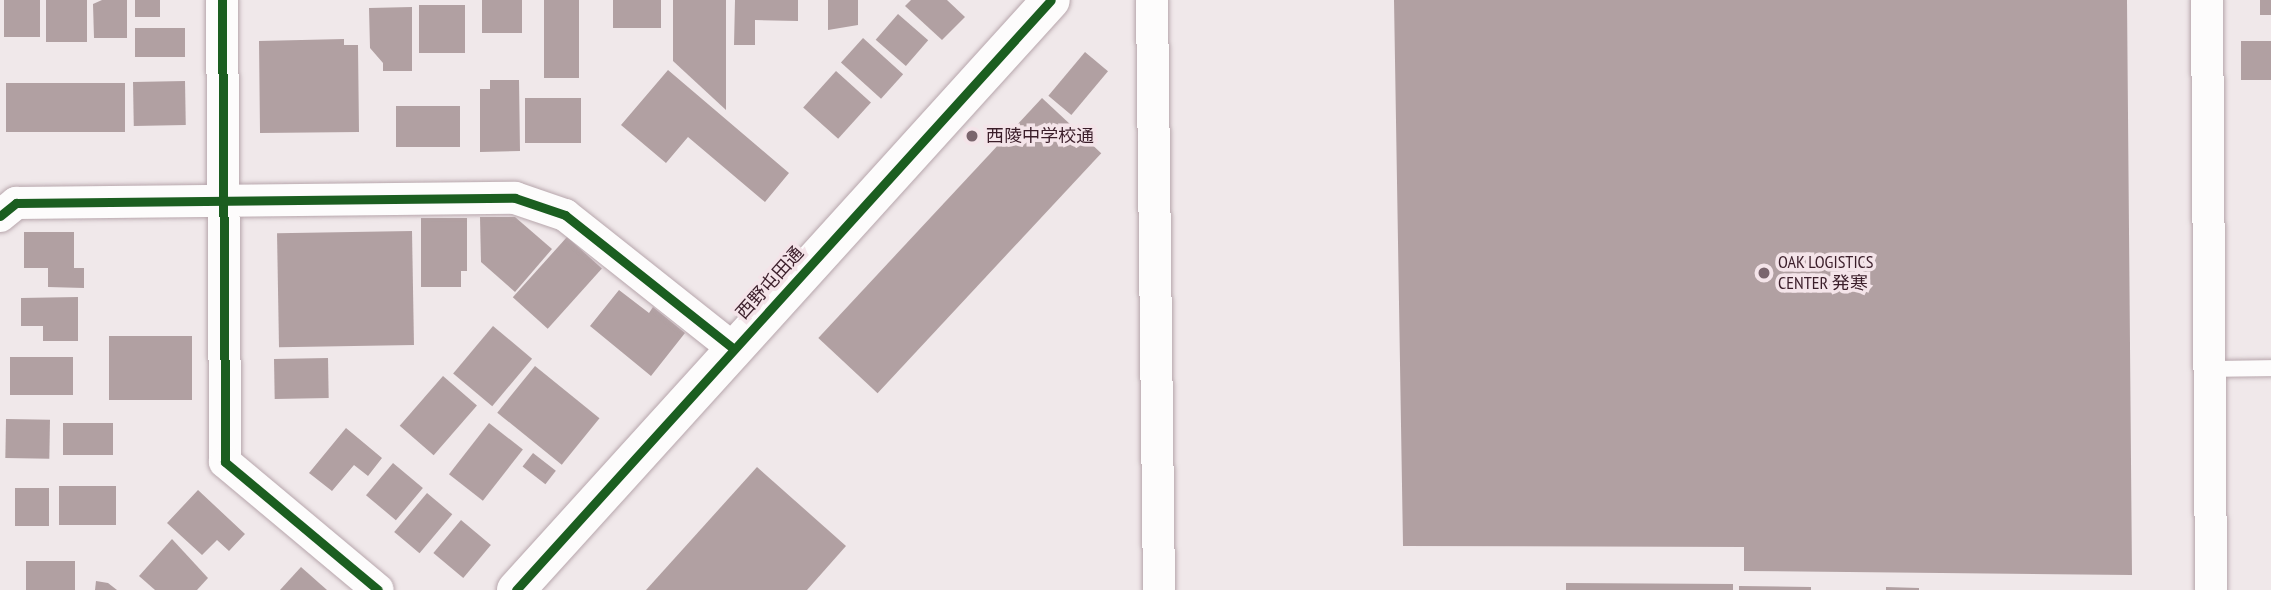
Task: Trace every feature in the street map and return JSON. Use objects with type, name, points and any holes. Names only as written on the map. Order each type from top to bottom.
[{"type":"street","points":[[222,0],[225,462],[378,590]]},
{"type":"street","name":"西野屯田通","points":[[516,590],[1051,0]]},
{"type":"street","points":[[1152,0],[1159,590]]},
{"type":"street","points":[[2207,0],[2211,590]]},
{"type":"street","points":[[0,216],[16,203],[223,198],[515,198],[565,215],[733,348]]},
{"type":"lane","points":[[2209,369],[2271,368]]},
{"type":"building","points":[[4,0],[40,0],[40,37],[4,37]]},
{"type":"building","points":[[46,0],[87,0],[87,42],[46,42]]},
{"type":"building","points":[[102,0],[127,0],[127,38],[94,38],[93,4]]},
{"type":"building","points":[[135,0],[160,0],[160,17],[135,17]]},
{"type":"building","points":[[482,0],[522,0],[522,33],[482,33]]},
{"type":"building","points":[[544,0],[579,0],[579,78],[544,78]]},
{"type":"building","points":[[613,0],[661,0],[661,28],[613,28]]},
{"type":"building","points":[[673,0],[726,0],[726,110],[673,61]]},
{"type":"building","points":[[735,0],[798,0],[798,21],[755,20],[755,45],[734,45]]},
{"type":"building","points":[[828,0],[858,0],[858,25],[828,30]]},
{"type":"building","points":[[911,0],[947,0],[965,17],[942,40],[905,6]]},
{"type":"building","name":"OAK LOGISTICS CENTER 発寒","points":[[1394,0],[2127,0],[2132,575],[1744,571],[1744,547],[1403,546]]},
{"type":"building","points":[[2260,0],[2271,0],[2271,15],[2260,15]]},
{"type":"building","points":[[419,5],[465,5],[465,53],[419,53]]},
{"type":"building","points":[[412,7],[412,71],[383,71],[383,63],[370,48],[369,8]]},
{"type":"building","points":[[898,14],[928,40],[906,66],[876,40]]},
{"type":"building","points":[[135,28],[185,28],[185,57],[135,57]]},
{"type":"building","points":[[863,38],[903,74],[881,99],[841,63]]},
{"type":"building","points":[[344,39],[344,45],[358,45],[359,132],[260,133],[259,41]]},
{"type":"building","points":[[2241,41],[2271,41],[2271,80],[2241,80]]},
{"type":"building","points":[[1085,52],[1108,71],[1071,115],[1048,96]]},
{"type":"building","points":[[668,70],[789,173],[765,202],[688,137],[666,163],[621,125]]},
{"type":"building","points":[[836,71],[871,102],[838,139],[803,107]]},
{"type":"building","points":[[490,80],[519,80],[520,151],[480,152],[480,89],[490,89]]},
{"type":"building","points":[[185,81],[186,125],[134,126],[133,82]]},
{"type":"building","points":[[6,83],[125,83],[125,132],[6,132]]},
{"type":"building","points":[[525,98],[581,98],[581,143],[525,143]]},
{"type":"building","points":[[1042,98],[1101,153],[878,393],[818,338]]},
{"type":"building","points":[[396,106],[460,106],[460,147],[396,147]]},
{"type":"building","points":[[480,217],[515,217],[552,249],[515,292],[481,262]]},
{"type":"building","points":[[421,218],[467,218],[467,271],[461,271],[461,287],[421,287]]},
{"type":"building","points":[[412,231],[414,345],[279,347],[277,233]]},
{"type":"building","points":[[24,232],[74,232],[74,268],[84,268],[84,288],[48,287],[48,268],[24,268]]},
{"type":"building","points":[[567,237],[602,268],[548,329],[513,297]]},
{"type":"building","points":[[619,290],[649,313],[653,307],[685,333],[651,376],[590,326]]},
{"type":"building","points":[[78,297],[78,341],[43,341],[43,326],[21,326],[21,298]]},
{"type":"building","points":[[493,326],[532,359],[492,406],[453,373]]},
{"type":"building","points":[[109,336],[192,336],[192,400],[109,400]]},
{"type":"building","points":[[10,357],[73,357],[73,395],[10,395]]},
{"type":"building","points":[[328,358],[329,398],[275,399],[274,359]]},
{"type":"building","points":[[535,366],[600,418],[562,465],[497,413]]},
{"type":"building","points":[[443,376],[477,406],[434,455],[400,426]]},
{"type":"building","points":[[6,419],[50,420],[49,459],[5,458]]},
{"type":"building","points":[[63,423],[113,423],[113,455],[63,455]]},
{"type":"building","points":[[489,423],[523,449],[483,501],[449,474]]},
{"type":"building","points":[[346,428],[382,458],[368,476],[354,465],[332,491],[309,473]]},
{"type":"building","points":[[533,453],[556,471],[545,484],[523,466]]},
{"type":"building","points":[[393,463],[423,488],[396,520],[366,495]]},
{"type":"building","points":[[757,467],[846,546],[807,590],[646,590]]},
{"type":"building","points":[[59,486],[116,486],[116,525],[59,525]]},
{"type":"building","points":[[15,488],[49,488],[49,526],[15,526]]},
{"type":"building","points":[[198,490],[245,534],[229,551],[217,540],[202,555],[167,523]]},
{"type":"building","points":[[427,493],[452,514],[419,553],[394,532]]},
{"type":"building","points":[[461,520],[491,545],[463,578],[433,553]]},
{"type":"building","points":[[172,539],[208,578],[197,590],[155,590],[139,576]]},
{"type":"building","points":[[26,561],[75,561],[75,590],[26,590]]},
{"type":"building","points":[[301,567],[327,590],[280,590]]},
{"type":"building","points":[[96,581],[108,583],[117,590],[95,590]]},
{"type":"building","points":[[1566,583],[1733,584],[1733,590],[1566,590]]},
{"type":"building","points":[[1739,586],[1811,587],[1811,590],[1739,590]]},
{"type":"building","points":[[1886,587],[1919,588],[1919,590],[1886,590]]},
{"type":"cycle path","points":[[222,0],[225,462],[378,590]]},
{"type":"cycle path","points":[[516,590],[1051,0]]},
{"type":"cycle path","points":[[0,216],[16,203],[515,198],[565,215],[733,348]]},
{"type":"place","name":"西陵中学校通","points":[[972,136]]},
{"type":"place","name":"OAK LOGISTICS CENTER 発寒","points":[[1764,273]]}]
